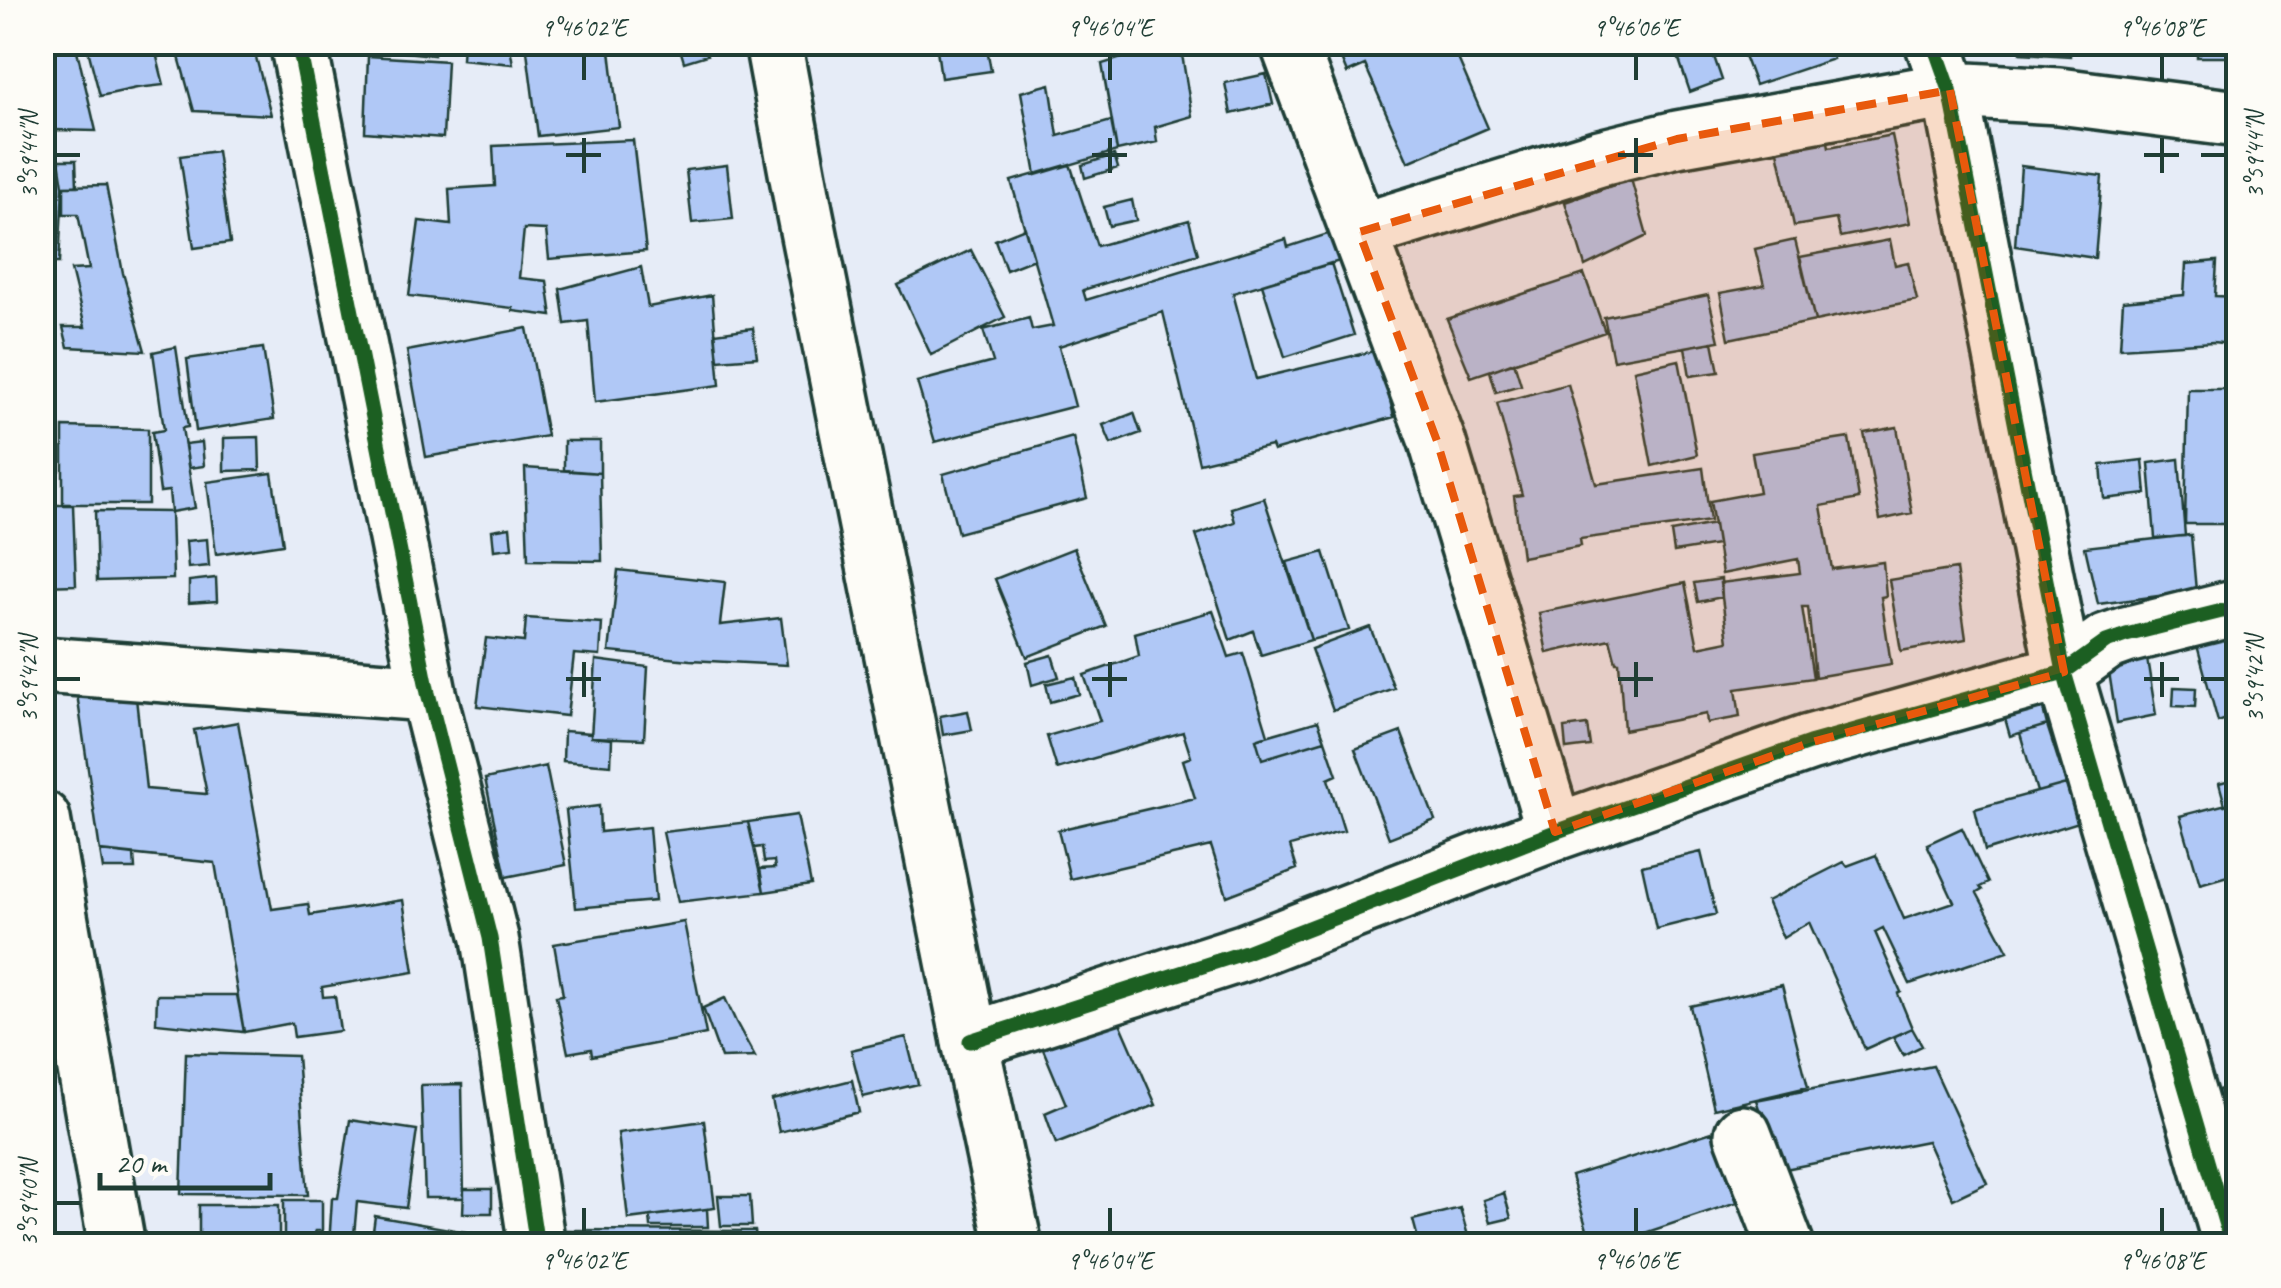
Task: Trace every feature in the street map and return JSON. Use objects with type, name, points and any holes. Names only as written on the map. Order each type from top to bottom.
[{"type":"street","points":[[298,42],[428,693],[490,938],[537,1246]]},
{"type":"street","points":[[773,42],[1014,1246]]},
{"type":"street","points":[[1288,42],[1437,440],[1555,832]]},
{"type":"street","points":[[1359,232],[1600,158],[1941,66],[2059,96],[2238,120]]},
{"type":"street","points":[[1941,66],[2064,672],[2232,1246]]},
{"type":"street","points":[[970,1041],[1246,952],[1555,832],[1809,743],[2064,672],[2106,642],[2238,607]]},
{"type":"street","points":[[42,665],[428,693]]},
{"type":"street","points":[[42,819],[117,1246]]},
{"type":"street","points":[[1742,1134],[1786,1246]]},
{"type":"highlighted area","points":[[1950,90],[2064,672],[1809,743],[1555,832],[1437,441],[1359,232],[1677,139]]},
{"type":"building","points":[[42,42],[75,42],[96,131],[53,130],[63,186],[59,263],[42,263]]},
{"type":"building","points":[[86,42],[160,42],[164,55],[157,57],[164,85],[100,96]]},
{"type":"building","points":[[175,42],[252,42],[271,115],[194,111]]},
{"type":"building","points":[[358,42],[434,42],[434,55],[357,47]]},
{"type":"building","points":[[463,42],[509,42],[513,64],[462,59]]},
{"type":"building","points":[[609,42],[619,127],[538,136],[526,43]]},
{"type":"building","points":[[678,42],[704,42],[707,55],[684,62]]},
{"type":"building","points":[[936,42],[986,42],[991,71],[941,78]]},
{"type":"building","points":[[1180,42],[1192,116],[1155,127],[1157,142],[1117,151],[1102,64]]},
{"type":"building","points":[[1334,42],[1451,42],[1488,128],[1408,162],[1365,65],[1347,73]]},
{"type":"building","points":[[1673,42],[1709,42],[1722,80],[1690,92]]},
{"type":"building","points":[[1739,42],[1827,42],[1833,59],[1755,85]]},
{"type":"building","points":[[2022,42],[2071,42],[2070,56],[2021,53]]},
{"type":"building","points":[[2197,42],[2238,42],[2238,57],[2197,57]]},
{"type":"building","points":[[368,56],[447,61],[443,138],[365,132]]},
{"type":"building","points":[[1266,74],[1273,104],[1231,114],[1225,83]]},
{"type":"building","points":[[1050,84],[1058,136],[1111,121],[1117,151],[1036,175],[1021,92]]},
{"type":"building","points":[[1826,131],[1829,147],[1892,135],[1910,223],[1840,237],[1836,219],[1794,226],[1776,142]]},
{"type":"building","points":[[633,140],[646,251],[549,259],[546,230],[524,229],[519,278],[547,281],[552,316],[409,296],[419,221],[451,225],[449,189],[495,186],[493,146]]},
{"type":"building","points":[[217,151],[230,243],[194,248],[180,156]]},
{"type":"building","points":[[1114,155],[1118,168],[1085,178],[1082,165]]},
{"type":"building","points":[[59,160],[76,160],[77,186],[63,186]]},
{"type":"building","points":[[1070,164],[1097,246],[1189,220],[1198,254],[1083,290],[1086,300],[1286,239],[1288,247],[1340,230],[1353,257],[1233,293],[1256,379],[1378,350],[1394,417],[1273,451],[1271,446],[1199,463],[1163,312],[1059,346],[1075,406],[935,442],[917,382],[993,362],[983,330],[1029,318],[1032,330],[1053,326],[1011,181]]},
{"type":"building","points":[[727,165],[733,219],[692,223],[686,170]]},
{"type":"building","points":[[2021,166],[2102,176],[2095,258],[2015,246]]},
{"type":"building","points":[[1631,179],[1647,236],[1585,266],[1565,202]]},
{"type":"building","points":[[106,185],[123,273],[145,351],[68,347],[63,327],[85,327],[71,270],[89,269],[78,214],[64,214],[64,186]]},
{"type":"building","points":[[1132,200],[1136,220],[1109,226],[1104,207]]},
{"type":"building","points":[[1025,228],[1034,259],[1006,270],[995,240]]},
{"type":"building","points":[[1795,240],[1815,321],[1729,339],[1720,293],[1764,285],[1755,249]]},
{"type":"building","points":[[1890,240],[1895,265],[1908,262],[1917,300],[1815,321],[1800,257]]},
{"type":"building","points":[[971,250],[1005,317],[931,355],[898,285]]},
{"type":"building","points":[[2217,261],[2215,296],[2238,297],[2238,345],[2213,342],[2120,348],[2123,301],[2184,295],[2186,264]]},
{"type":"building","points":[[1331,263],[1354,335],[1285,357],[1262,284]]},
{"type":"building","points":[[641,267],[648,307],[712,295],[720,385],[595,402],[588,321],[565,324],[560,289]]},
{"type":"building","points":[[1584,274],[1605,332],[1471,377],[1447,319]]},
{"type":"building","points":[[1708,295],[1719,341],[1613,360],[1604,317]]},
{"type":"building","points":[[527,328],[547,436],[426,457],[407,351]]},
{"type":"building","points":[[753,328],[757,357],[718,360],[715,333]]},
{"type":"building","points":[[1713,342],[1719,372],[1690,376],[1685,347]]},
{"type":"building","points":[[176,347],[188,427],[182,428],[195,508],[171,512],[169,491],[160,492],[152,432],[164,430],[153,352]]},
{"type":"building","points":[[263,348],[274,419],[196,431],[187,359]]},
{"type":"building","points":[[1679,360],[1697,455],[1652,466],[1634,370]]},
{"type":"building","points":[[1514,362],[1521,385],[1496,392],[1490,371]]},
{"type":"building","points":[[1568,384],[1596,484],[1703,468],[1710,521],[1580,539],[1581,546],[1522,557],[1514,496],[1522,495],[1497,403]]},
{"type":"building","points":[[2188,389],[2238,389],[2238,524],[2185,524]]},
{"type":"building","points":[[1134,413],[1141,433],[1111,444],[1103,425]]},
{"type":"building","points":[[63,427],[148,429],[148,504],[63,504]]},
{"type":"building","points":[[1897,427],[1912,513],[1880,520],[1864,433]]},
{"type":"building","points":[[259,437],[260,470],[224,471],[224,438]]},
{"type":"building","points":[[1073,437],[1087,498],[958,533],[943,474]]},
{"type":"building","points":[[1849,438],[1859,499],[1821,506],[1832,569],[1883,562],[1886,596],[1881,597],[1891,664],[1815,677],[1808,607],[1802,607],[1813,678],[1736,689],[1740,717],[1707,723],[1706,714],[1624,730],[1619,662],[1610,639],[1547,653],[1539,613],[1685,583],[1698,647],[1728,641],[1720,583],[1800,573],[1798,559],[1722,574],[1710,501],[1759,492],[1752,453]]},
{"type":"building","points":[[564,441],[600,441],[600,473],[564,470]]},
{"type":"building","points":[[202,442],[204,466],[189,468],[185,444]]},
{"type":"building","points":[[2179,459],[2185,536],[2155,538],[2149,463]]},
{"type":"building","points":[[2143,460],[2146,494],[2104,499],[2101,465]]},
{"type":"building","points":[[525,468],[600,473],[602,561],[528,560]]},
{"type":"building","points":[[272,473],[283,544],[216,554],[207,482]]},
{"type":"building","points":[[1264,498],[1311,640],[1261,655],[1253,631],[1230,640],[1196,535],[1235,522],[1231,508]]},
{"type":"building","points":[[42,505],[73,505],[76,585],[42,586]]},
{"type":"building","points":[[95,511],[171,512],[173,579],[97,581]]},
{"type":"building","points":[[1714,524],[1717,545],[1674,552],[1671,532]]},
{"type":"building","points":[[510,527],[512,548],[494,550],[492,530]]},
{"type":"building","points":[[2191,535],[2196,591],[2098,604],[2085,547]]},
{"type":"building","points":[[207,539],[209,566],[188,568],[186,541]]},
{"type":"building","points":[[1074,548],[1106,626],[1027,657],[995,579]]},
{"type":"building","points":[[1324,552],[1349,630],[1311,640],[1287,562]]},
{"type":"building","points":[[1956,569],[1966,639],[1901,651],[1889,580]]},
{"type":"building","points":[[618,570],[725,582],[720,625],[781,618],[787,665],[609,652]]},
{"type":"building","points":[[216,578],[217,601],[189,603],[189,581]]},
{"type":"building","points":[[1721,579],[1722,597],[1698,602],[1694,583]]},
{"type":"building","points":[[1213,611],[1229,657],[1243,653],[1268,735],[1256,739],[1262,759],[1325,740],[1337,775],[1328,779],[1344,831],[1290,846],[1297,869],[1227,896],[1211,846],[1070,879],[1058,830],[1195,798],[1183,760],[1191,757],[1183,732],[1057,769],[1047,736],[1100,721],[1084,675],[1139,656],[1135,633]]},
{"type":"building","points":[[526,618],[602,623],[600,656],[574,654],[567,716],[477,706],[486,638],[524,642]]},
{"type":"building","points":[[1370,627],[1394,688],[1333,710],[1311,649]]},
{"type":"building","points":[[2238,628],[2238,715],[2218,722],[2195,638]]},
{"type":"building","points":[[2145,646],[2156,715],[2117,723],[2106,653]]},
{"type":"building","points":[[1052,655],[1059,677],[1032,685],[1027,662]]},
{"type":"building","points":[[596,660],[648,667],[644,739],[591,737]]},
{"type":"building","points":[[1075,677],[1079,694],[1050,702],[1046,684]]},
{"type":"building","points":[[2174,687],[2196,688],[2195,707],[2173,706]]},
{"type":"building","points":[[2038,689],[2047,725],[2010,736],[2000,701]]},
{"type":"building","points":[[114,692],[114,698],[136,698],[146,789],[207,794],[194,730],[238,722],[272,909],[308,904],[310,915],[403,900],[414,972],[322,987],[323,997],[335,996],[340,1031],[294,1037],[292,1023],[244,1032],[215,863],[100,851],[77,694]]},
{"type":"building","points":[[968,711],[972,730],[943,735],[940,716]]},
{"type":"building","points":[[1318,721],[1325,740],[1262,759],[1256,739]]},
{"type":"building","points":[[1587,725],[1590,746],[1566,749],[1564,728]]},
{"type":"building","points":[[2047,725],[2066,784],[2037,792],[2020,733]]},
{"type":"building","points":[[564,731],[612,739],[611,765],[563,761]]},
{"type":"building","points":[[2238,731],[2238,767],[2231,733]]},
{"type":"building","points":[[1401,732],[1435,820],[1389,838],[1355,749]]},
{"type":"building","points":[[546,766],[566,865],[506,877],[485,779]]},
{"type":"building","points":[[2238,778],[2238,801],[2225,805],[2219,783]]},
{"type":"building","points":[[2066,784],[2079,822],[1985,851],[1975,809]]},
{"type":"building","points":[[2238,801],[2238,873],[2200,884],[2180,816]]},
{"type":"building","points":[[599,806],[600,832],[649,827],[655,901],[576,908],[566,810]]},
{"type":"building","points":[[797,815],[811,885],[764,892],[760,869],[775,868],[774,861],[764,862],[762,847],[754,848],[748,822]]},
{"type":"building","points":[[748,822],[764,892],[678,902],[663,832]]},
{"type":"building","points":[[1962,828],[1988,883],[1977,893],[2008,951],[1910,984],[1883,928],[1875,932],[1912,1028],[1865,1049],[1809,922],[1783,938],[1767,901],[1844,862],[1847,866],[1876,855],[1904,919],[1954,902],[1927,844]]},
{"type":"building","points":[[100,851],[134,855],[135,869],[103,869]]},
{"type":"building","points":[[1701,852],[1716,914],[1656,929],[1642,866]]},
{"type":"building","points":[[684,922],[706,1034],[592,1056],[591,1049],[568,1053],[556,996],[563,995],[554,944]]},
{"type":"building","points":[[1782,985],[1808,1087],[1714,1109],[1690,1006]]},
{"type":"building","points":[[157,995],[237,995],[244,1032],[156,1023]]},
{"type":"building","points":[[725,998],[755,1057],[721,1058],[703,1008]]},
{"type":"building","points":[[1115,1011],[1156,1105],[1056,1144],[1045,1113],[1066,1104],[1040,1042]]},
{"type":"building","points":[[1912,1028],[1922,1046],[1903,1055],[1893,1037]]},
{"type":"building","points":[[906,1037],[918,1084],[863,1097],[851,1050]]},
{"type":"building","points":[[186,1053],[297,1056],[308,1195],[181,1194]]},
{"type":"building","points":[[1933,1066],[1987,1183],[1953,1199],[1927,1141],[1780,1170],[1756,1100]]},
{"type":"building","points":[[852,1080],[859,1112],[779,1132],[772,1100]]},
{"type":"building","points":[[2238,1083],[2238,1171],[2210,1093]]},
{"type":"building","points":[[462,1084],[464,1198],[425,1198],[421,1085]]},
{"type":"building","points":[[350,1120],[417,1130],[406,1208],[357,1202],[353,1246],[329,1246],[332,1198],[338,1198]]},
{"type":"building","points":[[704,1121],[715,1208],[628,1219],[618,1133]]},
{"type":"building","points":[[1712,1132],[1737,1202],[1606,1246],[1592,1246],[1571,1176]]},
{"type":"building","points":[[464,1189],[492,1189],[492,1213],[463,1213]]},
{"type":"building","points":[[1504,1193],[1511,1218],[1490,1223],[1483,1200]]},
{"type":"building","points":[[718,1196],[750,1196],[752,1226],[721,1226]]},
{"type":"building","points":[[284,1200],[322,1200],[322,1231],[315,1231],[315,1246],[284,1246]]},
{"type":"building","points":[[199,1205],[279,1205],[279,1246],[199,1246]]},
{"type":"building","points":[[1460,1208],[1471,1246],[1420,1246],[1413,1220]]},
{"type":"building","points":[[707,1209],[708,1227],[651,1227],[650,1216]]},
{"type":"building","points":[[375,1216],[472,1233],[470,1246],[371,1246]]},
{"type":"building","points":[[567,1230],[755,1231],[757,1246],[568,1246]]},
{"type":"cycle path","points":[[298,42],[428,693],[490,938],[537,1246]]},
{"type":"cycle path","points":[[1933,42],[1950,90],[2064,672],[2232,1246]]},
{"type":"cycle path","points":[[970,1041],[1246,952],[1555,832],[1809,743],[2064,672],[2106,642],[2238,607]]}]
